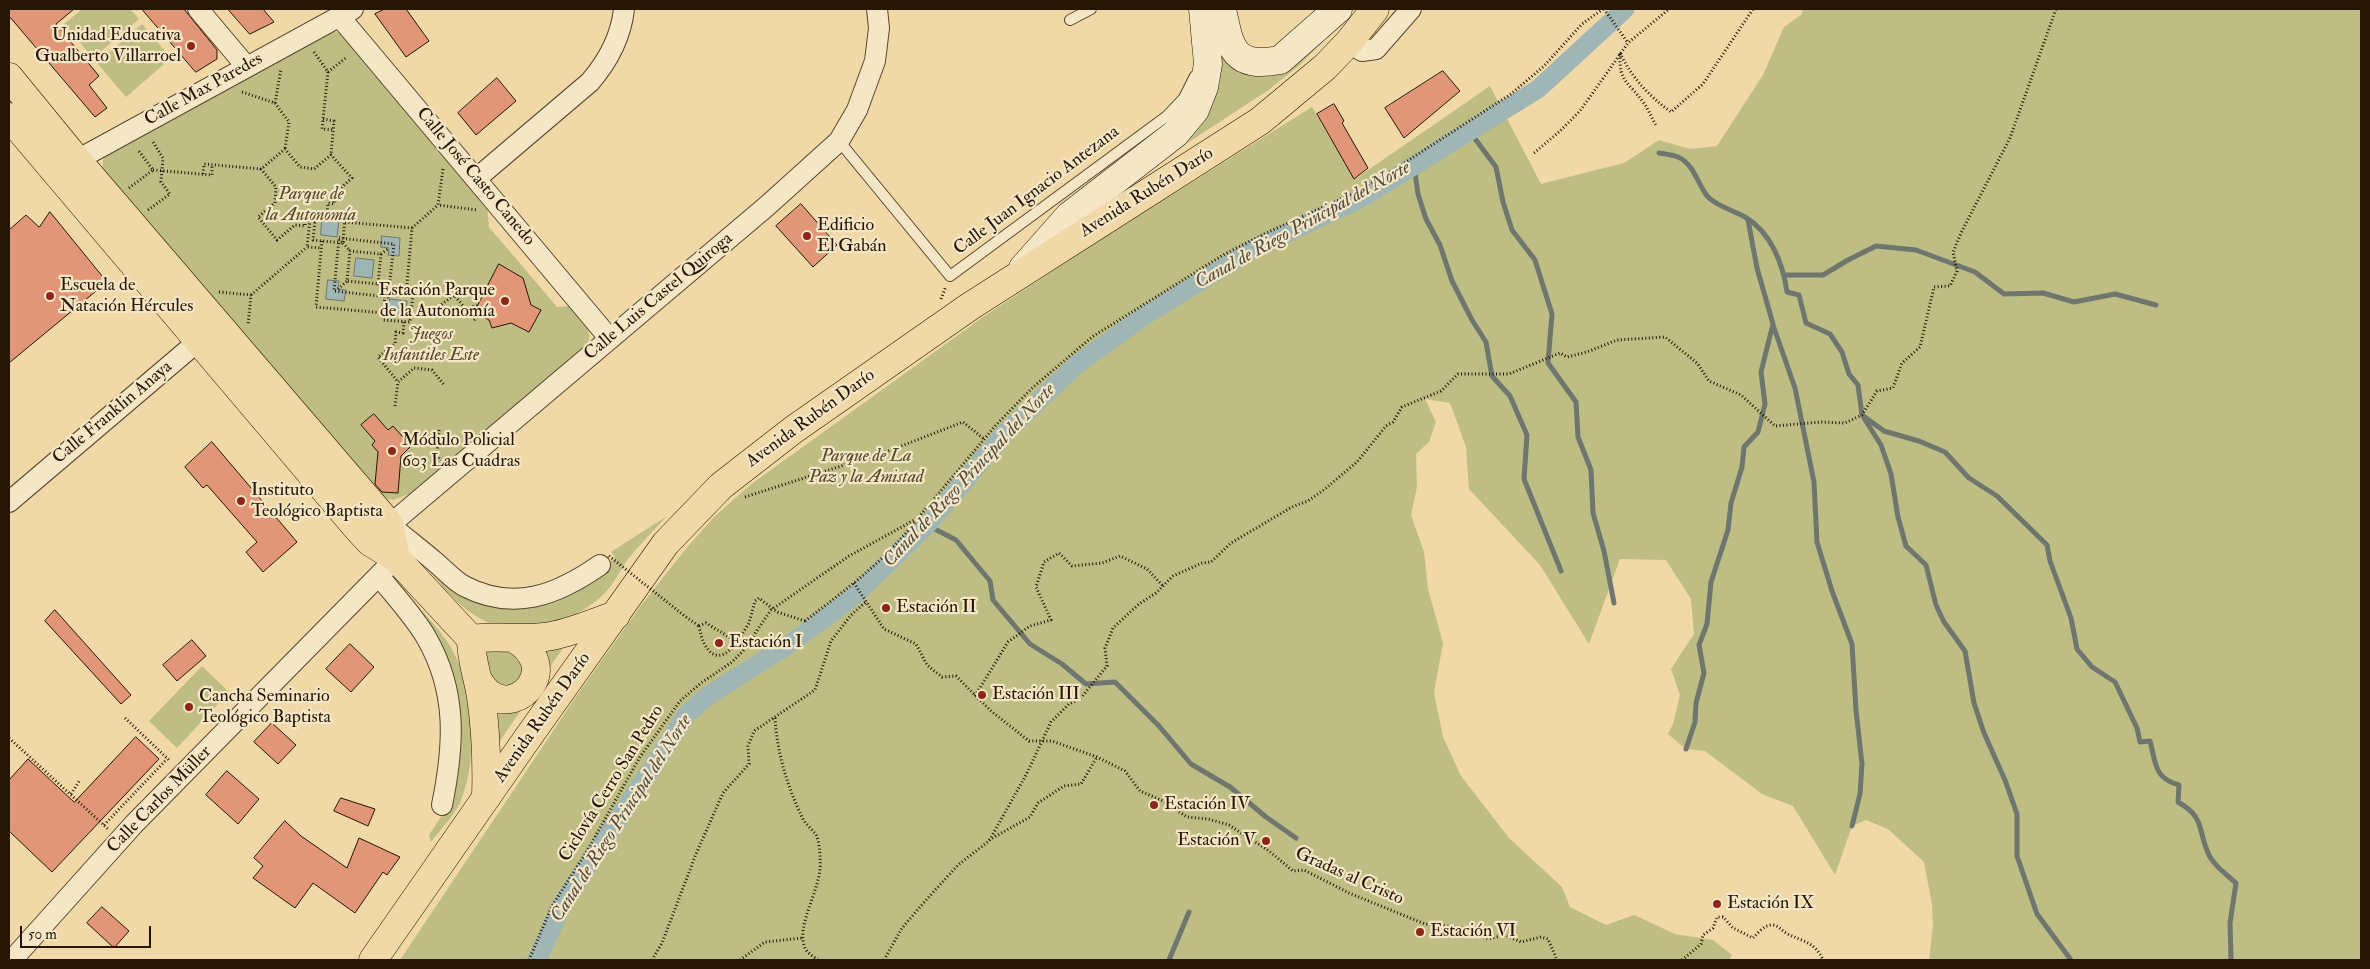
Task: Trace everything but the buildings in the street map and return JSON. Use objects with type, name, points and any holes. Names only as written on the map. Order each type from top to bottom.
[{"type":"main road","points":[[1015,276],[1069,216],[1175,134],[1195,110],[1204,87],[1208,64],[1203,9]]},
{"type":"main road","points":[[1222,9],[1229,42],[1234,51],[1250,62],[1270,62],[1280,60],[1338,9]]},
{"type":"main road","name":"Avenida Rubén Darío","points":[[373,960],[528,736],[666,543],[721,486],[792,430],[1015,276],[1260,121],[1301,89],[1349,42],[1375,9]]},
{"type":"main road","points":[[9,77],[68,168],[380,533],[388,567],[471,639],[499,636],[516,639],[548,636],[616,615]]},
{"type":"main road","points":[[9,117],[68,168]]},
{"type":"main road","points":[[471,639],[471,654],[478,680],[484,726],[486,798]]},
{"type":"main road","points":[[516,639],[525,645],[536,661],[537,674],[530,687],[528,736]]},
{"type":"main road","points":[[478,680],[491,695],[509,698],[530,687],[574,674]]},
{"type":"street","points":[[198,9],[246,66]]},
{"type":"street","points":[[477,178],[590,82],[609,57],[623,21],[624,9]]},
{"type":"street","name":"Calle Luis Castel Quiroga","points":[[380,533],[812,167],[839,142],[857,110],[875,61],[879,28],[878,9]]},
{"type":"street","points":[[1349,42],[1362,51],[1376,49],[1388,38],[1411,9]]},
{"type":"street","name":"Calle Max Paredes","points":[[68,168],[246,66],[346,12]]},
{"type":"street","name":"Calle José Casto Canedo","points":[[346,12],[477,178],[610,339]]},
{"type":"street","name":"Calle Franklin Anaya","points":[[9,502],[208,333]]},
{"type":"street","points":[[380,533],[463,585],[491,596],[513,599],[536,597],[555,592],[575,582],[604,560]]},
{"type":"street","points":[[388,567],[435,655],[449,700],[452,744],[442,805]]},
{"type":"street","name":"Calle Carlos Müller","points":[[12,960],[134,824],[388,567]]},
{"type":"lane","points":[[1070,20],[1091,9]]},
{"type":"lane","name":"Calle Juan Ignacio Antezana","points":[[839,142],[950,276],[1167,116],[1184,98],[1200,64],[1207,42]]},
{"type":"path","points":[[1604,9],[1627,43]]},
{"type":"path","name":"Ciclovía Cerro San Pedro","points":[[529,960],[552,906],[587,851],[640,757],[680,701],[701,683],[732,662],[749,643],[771,610],[849,556],[918,518],[984,440],[1032,389],[1092,338],[1223,256],[1266,233],[1359,191],[1512,94],[1544,66],[1582,24],[1604,9]]},
{"type":"path","points":[[1534,152],[1580,112],[1627,43],[1669,9]]},
{"type":"path","points":[[1620,53],[1628,69],[1650,96],[1671,112],[1703,84],[1753,9]]},
{"type":"path","points":[[989,841],[1026,776],[1051,722],[1068,704],[1080,699],[1107,666],[1105,648],[1113,628],[1173,576],[1202,563],[1211,562],[1231,543],[1320,493],[1357,462],[1386,426],[1393,422],[1402,407],[1442,391],[1458,374],[1509,374],[1560,353],[1567,357],[1587,352],[1617,340],[1665,337],[1697,363],[1709,381],[1741,396],[1775,426],[1821,422],[1845,423],[1862,415],[1877,391],[1894,388],[1902,363],[1920,347],[1934,287],[1950,286],[1957,271],[1953,252],[2010,138],[2056,9]]},
{"type":"path","points":[[314,52],[328,72],[322,128],[334,130]]},
{"type":"path","points":[[1620,53],[1619,70],[1624,81],[1643,102],[1657,127]]},
{"type":"path","points":[[328,72],[347,57]]},
{"type":"path","points":[[275,103],[282,70]]},
{"type":"path","points":[[242,92],[275,103],[289,122],[285,148],[261,169]]},
{"type":"path","points":[[285,148],[300,167],[314,169],[331,155],[334,120],[323,120]]},
{"type":"path","points":[[147,210],[170,194],[161,182],[162,158],[153,142]]},
{"type":"path","points":[[138,150],[153,170]]},
{"type":"path","points":[[327,213],[328,203],[334,204],[335,193],[352,178],[331,155]]},
{"type":"path","points":[[203,174],[204,164],[261,169],[276,187],[276,195],[275,203],[258,217],[277,240],[295,225],[305,226],[305,220],[315,221]]},
{"type":"path","points":[[128,188],[153,170],[212,175],[212,164]]},
{"type":"path","points":[[406,295],[412,228],[438,206],[443,168]]},
{"type":"path","points":[[438,206],[479,211]]},
{"type":"path","points":[[327,213],[316,212],[313,240],[322,241],[341,241],[394,244],[386,294],[383,320],[410,322],[412,295],[386,294],[334,291],[341,241],[345,214],[327,213]]},
{"type":"path","points":[[248,329],[251,295],[307,247],[310,220]]},
{"type":"path","points":[[344,222],[412,228]]},
{"type":"path","points":[[322,241],[316,307],[384,313]]},
{"type":"path","points":[[341,241],[350,251],[380,254],[389,248]]},
{"type":"path","points":[[307,247],[321,248]]},
{"type":"path","points":[[338,289],[347,281],[350,251]]},
{"type":"path","points":[[380,254],[378,284],[386,294]]},
{"type":"path","points":[[347,281],[378,284]]},
{"type":"path","points":[[216,292],[251,295]]},
{"type":"path","points":[[411,315],[422,316],[423,309],[434,310],[454,294],[470,314],[474,305],[477,306]]},
{"type":"path","points":[[474,320],[480,315]]},
{"type":"path","points":[[398,382],[378,357],[395,344],[396,332],[403,333],[404,322]]},
{"type":"path","points":[[395,406],[398,382],[414,368],[432,370],[445,386]]},
{"type":"path","points":[[721,486],[737,501],[758,492],[891,450],[963,422],[984,440]]},
{"type":"path","points":[[440,430],[437,453],[441,464]]},
{"type":"path","points":[[604,560],[699,626],[707,650],[725,655],[738,640],[749,622],[754,601],[759,598],[777,612],[805,621],[854,583],[905,536],[918,518]]},
{"type":"path","points":[[974,696],[1008,642],[1030,626],[1051,620],[1036,587],[1044,562],[1059,553],[1072,566],[1102,563],[1120,556],[1147,569],[1163,586]]},
{"type":"path","name":"Gradas al Cristo","points":[[854,583],[884,629],[916,644],[926,665],[942,678],[956,676],[974,696],[1016,733],[1029,741],[1052,741],[1098,757],[1125,771],[1140,791],[1163,801],[1187,817],[1208,819],[1229,825],[1257,845],[1269,851],[1293,871],[1304,870],[1349,893],[1426,924],[1467,928],[1488,939],[1505,935],[1521,942],[1541,937],[1548,938],[1557,960]]},
{"type":"path","points":[[652,960],[662,943],[696,854],[723,794],[748,764],[748,746],[754,731],[816,690],[825,654],[831,640],[852,615],[867,601]]},
{"type":"path","points":[[699,626],[706,623],[738,640]]},
{"type":"path","points":[[775,717],[777,745],[786,776],[802,819],[816,836],[821,860],[816,893],[805,919],[802,938],[807,952],[818,960]]},
{"type":"path","points":[[125,718],[183,775]]},
{"type":"path","points":[[9,738],[101,822]]},
{"type":"path","points":[[884,960],[902,928],[958,866],[989,841],[1030,817],[1038,803],[1064,786],[1081,784],[1098,757]]},
{"type":"path","points":[[104,825],[167,759]]},
{"type":"path","points":[[71,794],[80,780]]},
{"type":"path","points":[[1682,960],[1701,944],[1703,934],[1712,928],[1717,917],[1723,917],[1732,928],[1753,938],[1762,929],[1770,925],[1778,926],[1786,933],[1799,937],[1814,947],[1823,960]]},
{"type":"path","points":[[740,960],[765,942],[802,938]]},
{"type":"green space","points":[[82,9],[130,9],[139,19],[93,58],[64,24]]},
{"type":"green space","points":[[1346,9],[1353,9],[1300,65],[1267,91],[1091,206],[1179,138],[1215,46],[1250,68]]},
{"type":"green space","name":"Parque de La Paz y la Amistad","points":[[1803,9],[2361,9],[2361,960],[1929,960],[1933,926],[1932,904],[1924,862],[1888,829],[1866,820],[1852,826],[1835,875],[1793,806],[1762,794],[1705,751],[1686,749],[1668,734],[1673,724],[1680,695],[1671,669],[1694,634],[1691,599],[1666,560],[1620,559],[1589,644],[1540,565],[1469,489],[1466,447],[1450,403],[1425,399],[1436,422],[1429,442],[1416,454],[1417,487],[1411,515],[1424,552],[1428,589],[1443,643],[1434,693],[1443,737],[1461,776],[1509,838],[1562,887],[1570,907],[1606,925],[1634,915],[1675,934],[1713,940],[1732,955],[1729,960],[400,960],[573,701],[639,608],[713,518],[750,485],[983,317],[1112,232],[1312,107],[1355,179],[1490,86],[1541,184],[1624,163],[1659,140],[1690,149],[1717,146],[1763,75],[1784,27],[1802,14]]},
{"type":"green space","points":[[142,24],[171,58],[126,97],[97,63]]},
{"type":"green space","name":"Parque de la Autonomía","points":[[337,32],[343,35],[487,206],[489,227],[557,307],[573,306],[588,328],[589,334],[587,346],[583,352],[409,494],[393,500],[383,498],[104,171],[103,165],[104,158],[109,150],[325,33]]},
{"type":"green space","points":[[667,516],[628,559],[604,594],[580,612],[562,620],[543,624],[506,627],[481,619],[447,592],[422,559],[500,607],[533,607],[553,603],[588,584],[615,557],[611,552]]},
{"type":"green space","points":[[408,597],[437,628],[456,656],[468,695],[471,717],[471,760],[462,798],[452,816],[431,842],[429,835],[444,812],[456,705]]},
{"type":"green space","points":[[559,646],[563,648],[550,667],[541,647]]},
{"type":"green space","points":[[487,648],[515,650],[522,654],[522,688],[493,684],[482,655]]},
{"type":"green space","name":"Cancha Seminario Teológico Baptista","points":[[202,666],[229,692],[177,748],[149,721]]},
{"type":"green space","points":[[493,707],[506,710],[521,710],[500,741],[496,738]]},
{"type":"water","points":[[322,219],[339,221],[337,237],[321,235]]},
{"type":"water","points":[[382,236],[400,238],[399,256],[388,255],[389,248],[381,247]]},
{"type":"water","points":[[356,258],[374,260],[372,278],[354,276]]},
{"type":"water","points":[[328,280],[339,281],[338,289],[346,290],[344,301],[326,299]]},
{"type":"water","points":[[390,299],[407,301],[405,316],[389,314]]},
{"type":"waterway","name":"Canal de Riego Principal del Norte","points":[[537,960],[562,905],[687,714],[709,695],[791,643],[854,596],[927,525],[1006,432],[1076,365],[1144,316],[1253,249],[1360,199],[1538,89],[1625,9]]},
{"type":"waterway","points":[[1470,132],[1496,167],[1503,202],[1512,230],[1535,260],[1552,314],[1548,363],[1576,402],[1578,437],[1591,470],[1593,513],[1604,551],[1614,603]]},
{"type":"waterway","points":[[1659,153],[1676,156],[1683,160],[1692,170],[1708,197],[1754,223],[1769,240],[1779,260],[1787,292],[1799,295],[1806,323],[1830,334],[1842,352],[1849,374],[1858,385],[1862,415],[1884,431],[1919,441],[1945,452],[1969,478],[1997,496],[2047,545],[2050,561],[2071,618],[2077,649],[2092,667],[2115,682],[2137,728],[2140,742],[2150,741],[2157,769],[2165,778],[2179,785],[2178,802],[2187,808],[2197,819],[2211,859],[2236,883],[2230,923],[2231,960]]},
{"type":"waterway","points":[[1414,166],[1418,194],[1426,219],[1440,245],[1452,281],[1472,320],[1486,342],[1492,376],[1510,396],[1527,435],[1524,479],[1561,571]]},
{"type":"waterway","points":[[1686,749],[1695,722],[1696,703],[1704,673],[1699,645],[1707,624],[1711,582],[1728,530],[1731,503],[1742,467],[1744,447],[1758,432],[1765,404],[1761,372],[1773,324],[1757,268],[1748,220]]},
{"type":"waterway","points":[[1784,275],[1823,275],[1876,246],[1916,250],[1975,272],[2004,294],[2043,293],[2074,302],[2115,294],[2156,305]]},
{"type":"waterway","points":[[1773,325],[1795,388],[1814,482],[1817,542],[1832,591],[1852,644],[1862,764],[1860,794],[1852,826]]},
{"type":"waterway","points":[[1864,418],[1881,445],[1891,474],[1898,517],[1906,546],[1926,565],[1936,605],[1944,622],[1965,651],[1974,703],[1984,733],[2005,780],[2017,814],[2017,856],[2037,914],[2071,960]]},
{"type":"waterway","points":[[927,525],[956,540],[990,581],[993,600],[1030,644],[1062,664],[1086,684],[1115,682],[1159,726],[1191,764],[1230,787],[1266,817],[1296,838]]},
{"type":"waterway","points":[[1169,960],[1189,912]]},
{"type":"place","name":"Unidad Educativa Gualberto Villarroel","points":[[191,46]]},
{"type":"place","name":"Edificio El Gabán","points":[[807,236]]},
{"type":"place","name":"Escuela de Natación Hércules","points":[[50,296]]},
{"type":"place","name":"Estación Parque de la Autonomía","points":[[505,301]]},
{"type":"place","name":"Módulo Policial 603 Las Cuadras","points":[[392,451]]},
{"type":"place","name":"Instituto Teológico Baptista","points":[[241,501]]},
{"type":"place","name":"Estación II","points":[[886,608]]},
{"type":"place","name":"Estación I","points":[[719,643]]},
{"type":"place","name":"Estación III","points":[[982,695]]},
{"type":"place","name":"Cancha Seminario Teológico Baptista","points":[[189,707]]},
{"type":"place","name":"Estación IV","points":[[1154,805]]},
{"type":"place","name":"Estación V","points":[[1266,841]]},
{"type":"place","name":"Estación IX","points":[[1717,904]]},
{"type":"place","name":"Estación VI","points":[[1420,932]]},
{"type":"park label","name":"Juegos Infantiles Este","points":[[431,345]]}]
